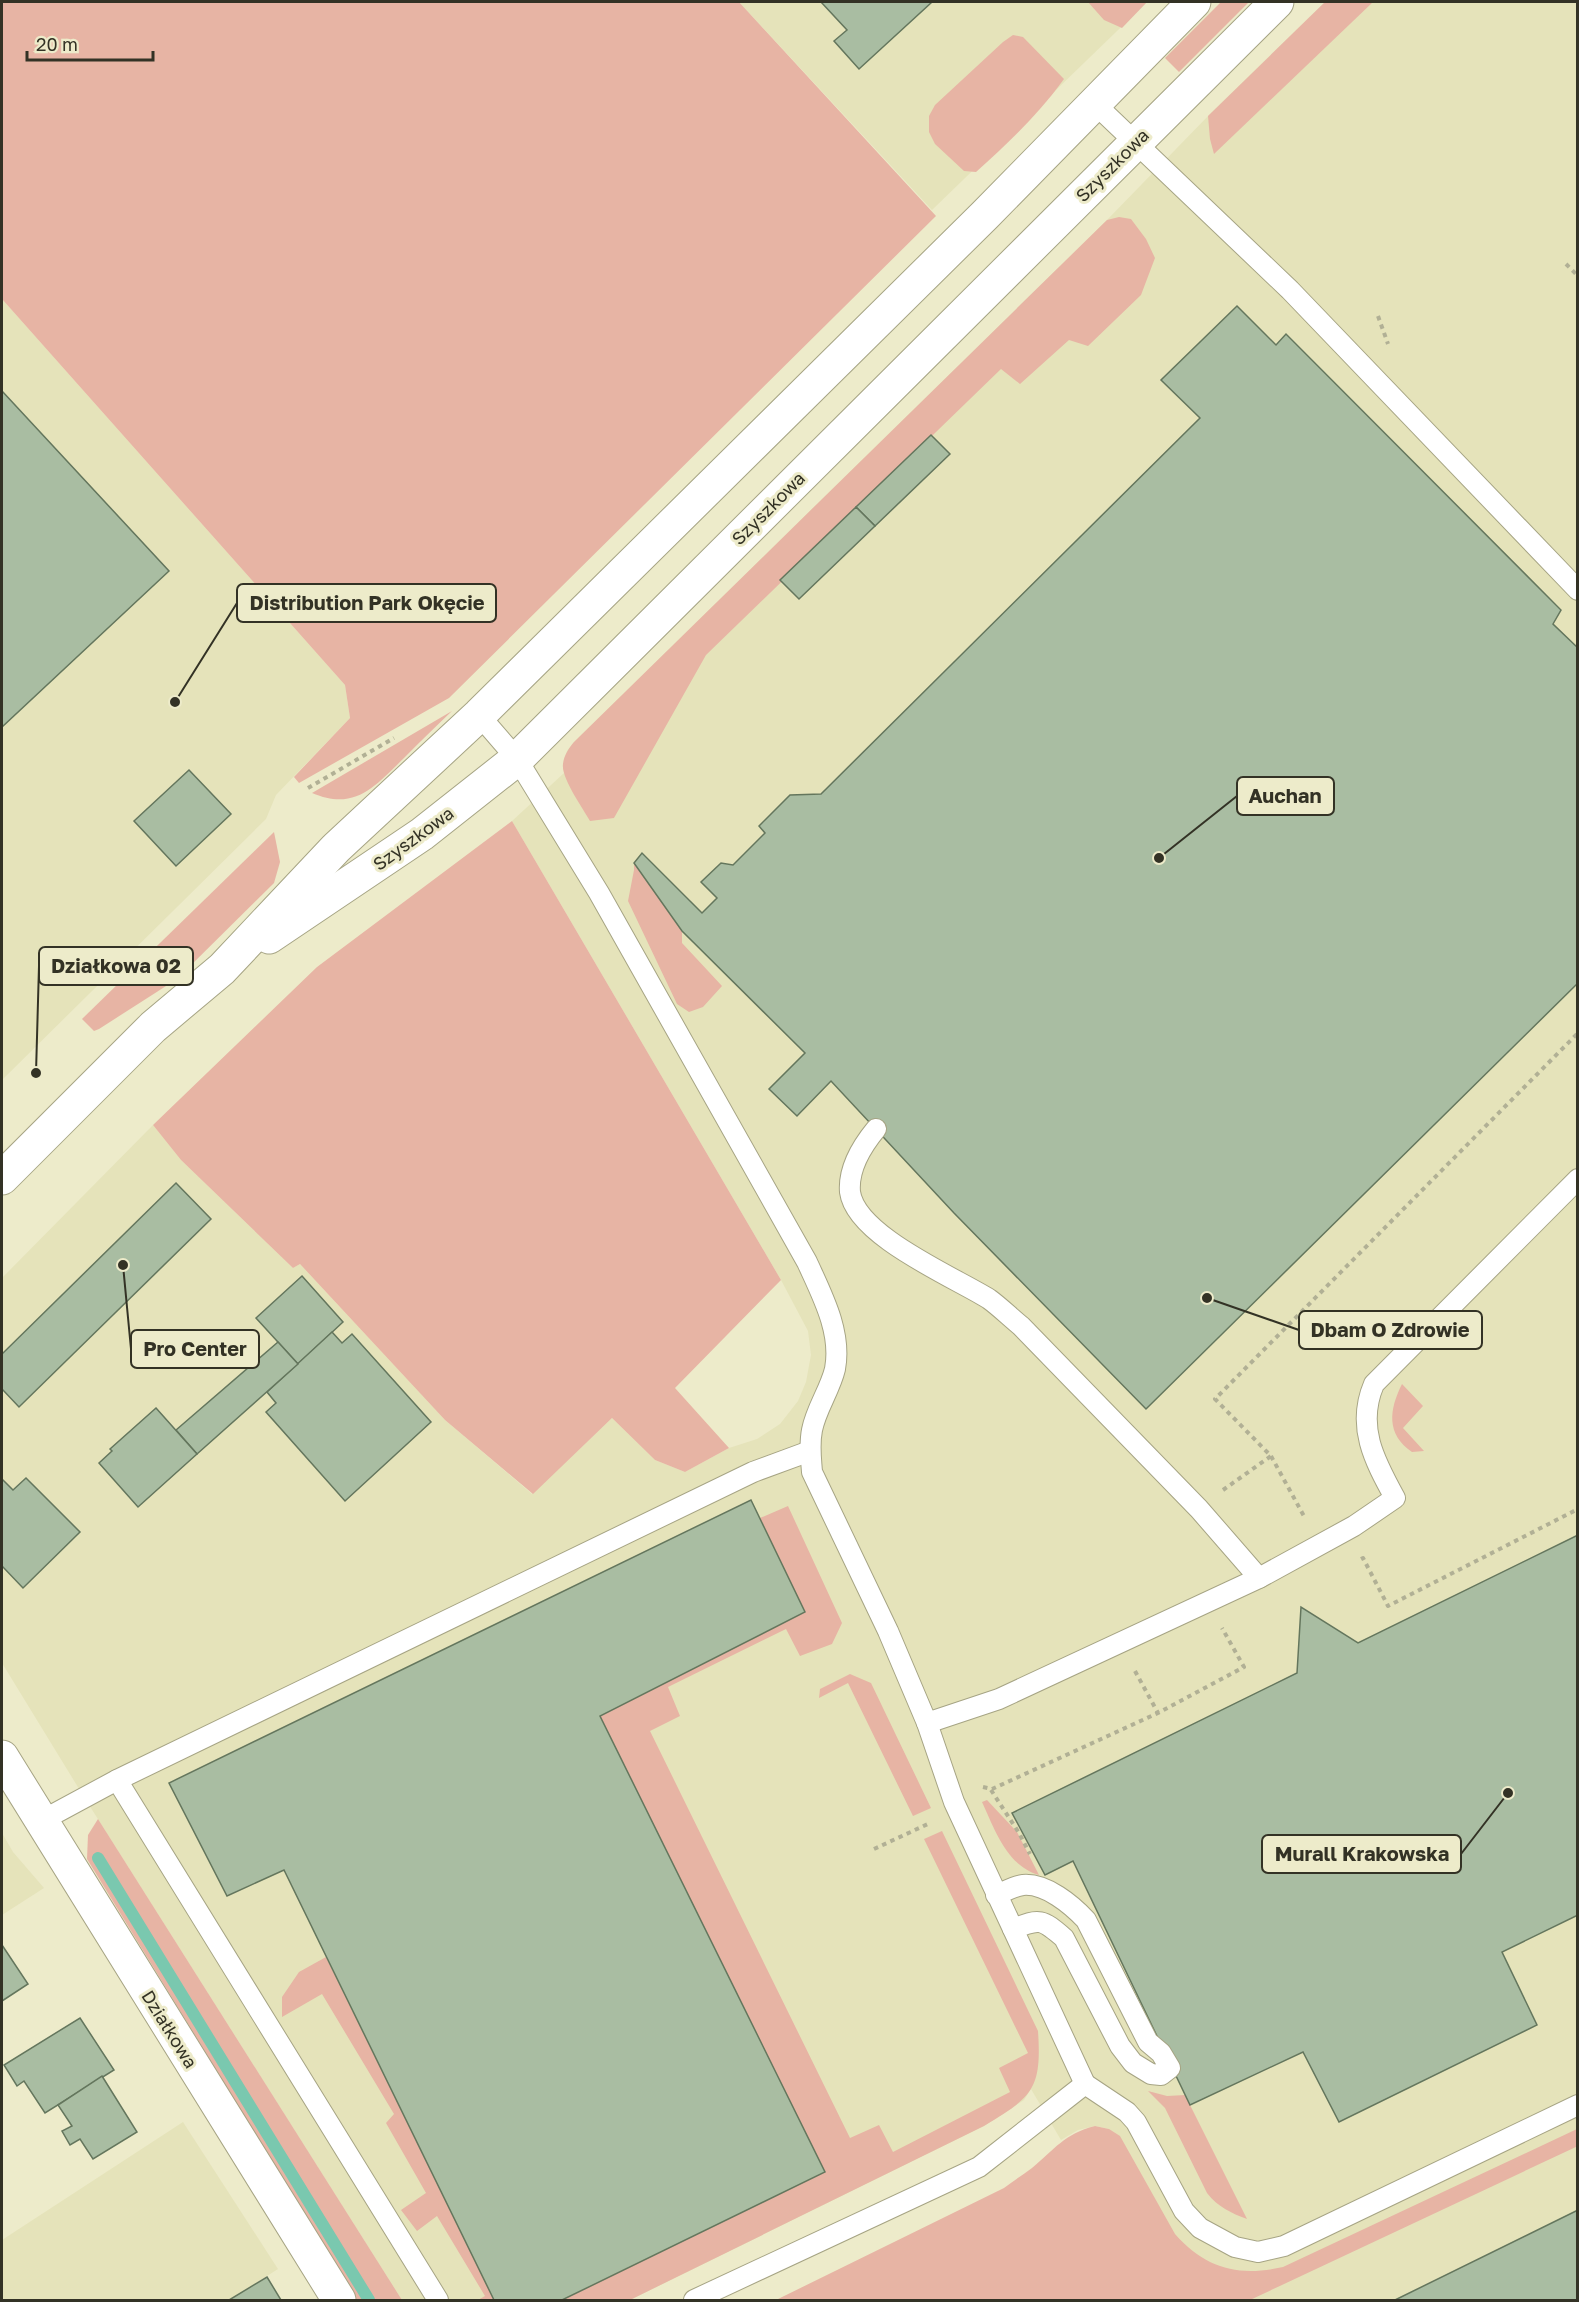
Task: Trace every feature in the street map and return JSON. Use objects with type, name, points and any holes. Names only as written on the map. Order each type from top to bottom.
[{"type":"street","name":"Szyszkowa","points":[[222,969],[336,848],[479,715],[985,215],[1194,2]]},
{"type":"street","name":"Szyszkowa","points":[[2,1178],[153,1027],[222,969],[422,834],[517,759],[1277,2]]},
{"type":"street","name":"Działkowa","points":[[2,1757],[339,2301]]},
{"type":"lane","points":[[1094,103],[1290,290],[1578,590]]},
{"type":"lane","points":[[479,715],[517,759],[599,893],[807,1262],[830,1312],[836,1347],[835,1369],[812,1429],[810,1451],[812,1472],[888,1631],[927,1723],[954,1802],[1085,2084],[1127,2112],[1136,2122],[1184,2211],[1200,2228],[1235,2247],[1258,2252],[1284,2246],[1578,2105]]},
{"type":"lane","points":[[876,1129],[856,1159],[850,1193],[858,1211],[869,1225],[886,1239],[990,1300],[1021,1326],[1199,1509],[1259,1578]]},
{"type":"lane","points":[[927,1723],[999,1699],[1259,1578],[1354,1526],[1395,1498],[1382,1475],[1365,1422],[1367,1399],[1374,1384],[1578,1179]]},
{"type":"lane","points":[[41,1821],[117,1780],[743,1477],[810,1451]]},
{"type":"lane","points":[[117,1780],[438,2301]]},
{"type":"lane","points":[[996,1895],[1023,1885],[1055,1894],[1071,1905],[1086,1920],[1149,2042],[1161,2053],[1170,2068],[1161,2075],[1151,2074],[1133,2063],[1120,2046],[1064,1938],[1049,1925],[1035,1920],[1013,1929]]},
{"type":"lane","points":[[694,2301],[979,2167],[1085,2084]]},
{"type":"path","points":[[1566,264],[1578,276]]},
{"type":"path","points":[[308,788],[396,737]]},
{"type":"path","points":[[1311,1528],[1271,1456],[1215,1399],[1578,1033]]},
{"type":"path","points":[[1218,1493],[1271,1456]]},
{"type":"path","points":[[1353,1563],[1363,1558],[1388,1606],[1578,1509]]},
{"type":"path","points":[[973,1785],[992,1789],[1158,1713],[1244,1667],[1221,1627],[1231,1622]]},
{"type":"path","points":[[1133,1668],[1158,1713]]},
{"type":"path","points":[[992,1789],[1033,1859]]},
{"type":"path","points":[[874,1849],[919,1829]]},
{"type":"shaded area","points":[[2,2],[739,2],[936,216],[449,698],[299,783],[294,777],[350,718],[345,685],[2,299]]},
{"type":"shaded area","points":[[739,2],[1147,2],[932,210]]},
{"type":"shaded area","points":[[1088,2],[1147,2],[1122,28],[1104,20]]},
{"type":"shaded area","points":[[1221,2],[1249,2],[1179,72],[1165,58]]},
{"type":"shaded area","points":[[1325,2],[1577,2],[1577,2300],[1184,2300],[1109,2129],[1095,2126],[1078,2130],[1061,2140],[1031,2089],[1024,2100],[984,2126],[630,2300],[402,2300],[84,1797],[2,1663],[2,1278],[153,1125],[181,1160],[293,1268],[300,1264],[445,1420],[532,1494],[612,1418],[655,1460],[685,1472],[729,1448],[757,1439],[780,1424],[798,1401],[806,1382],[811,1355],[808,1331],[781,1280],[512,821],[564,773],[563,764],[567,751],[574,742],[1107,220],[1210,114]]},
{"type":"shaded area","points":[[1325,2],[1373,2],[1214,154],[1208,116]]},
{"type":"shaded area","points":[[1013,35],[1023,37],[1064,79],[1033,117],[988,161],[976,172],[964,171],[935,144],[929,132],[929,116],[935,105]]},
{"type":"shaded area","points":[[1119,217],[1131,219],[1146,239],[1155,258],[1141,295],[1088,346],[1069,340],[1020,384],[1001,369],[706,655],[614,818],[590,821],[563,770],[564,758],[574,742],[1107,220]]},
{"type":"shaded area","points":[[2,299],[345,685],[350,718],[276,795],[266,819],[2,1080]]},
{"type":"shaded area","points":[[452,711],[384,777],[364,793],[341,799],[327,798],[312,793]]},
{"type":"shaded area","points":[[512,821],[781,1280],[675,1388],[729,1448],[685,1472],[655,1460],[612,1418],[533,1494],[445,1420],[300,1264],[293,1268],[181,1160],[153,1125],[317,967]]},
{"type":"shaded area","points":[[274,832],[280,862],[274,883],[177,979],[94,1031],[82,1019]]},
{"type":"shaded area","points":[[634,863],[682,931],[682,943],[722,986],[703,1007],[689,1012],[677,1004],[628,901]]},
{"type":"shaded area","points":[[1402,1384],[1423,1406],[1403,1428],[1424,1451],[1412,1452],[1404,1445],[1394,1429],[1392,1421],[1394,1403]]},
{"type":"shaded area","points":[[788,1506],[842,1623],[832,1644],[800,1656],[786,1629],[668,1687],[680,1716],[650,1731],[850,2138],[879,2125],[893,2152],[1010,2092],[999,2068],[1028,2053],[924,1839],[942,1831],[1038,2031],[1038,2067],[1035,2079],[1023,2099],[984,2126],[630,2300],[562,2300],[824,2172],[600,1716],[805,1612],[760,1518]]},
{"type":"shaded area","points":[[850,1674],[871,1683],[931,1808],[913,1816],[848,1683],[819,1698],[820,1689]]},
{"type":"shaded area","points":[[987,1800],[1017,1832],[1039,1875],[1018,1864],[1003,1846],[982,1802]]},
{"type":"shaded area","points":[[98,1819],[402,2300],[357,2300],[87,1859],[88,1835]]},
{"type":"shaded area","points":[[2,1833],[13,1852],[44,1888],[2,1915]]},
{"type":"shaded area","points":[[326,1957],[494,2300],[478,2300],[485,2296],[437,2216],[417,2231],[401,2210],[426,2193],[386,2123],[394,2114],[322,1994],[282,2017],[282,1997],[299,1972]]},
{"type":"shaded area","points":[[1148,2091],[1167,2096],[1185,2095],[1247,2219],[1225,2209],[1207,2193],[1165,2108]]},
{"type":"shaded area","points":[[183,2122],[278,2269],[229,2300],[2,2300],[2,2240]]},
{"type":"shaded area","points":[[1095,2126],[1109,2129],[1120,2136],[1175,2234],[1187,2246],[1211,2262],[1224,2267],[1252,2271],[1283,2267],[1577,2129],[1578,2146],[1250,2300],[776,2300],[1004,2188],[1075,2133]]},
{"type":"building","points":[[821,2],[932,2],[859,69],[834,41],[847,30]]},
{"type":"building","points":[[1237,306],[1276,345],[1286,334],[1561,610],[1553,624],[1578,648],[1578,983],[1146,1409],[954,1213],[831,1081],[797,1116],[769,1089],[805,1053],[682,931],[634,863],[642,853],[702,913],[717,898],[701,882],[721,863],[733,865],[765,833],[759,826],[790,795],[821,794],[1200,418],[1161,380]]},
{"type":"building","points":[[2,391],[169,571],[2,727]]},
{"type":"building","points":[[931,435],[950,454],[875,526],[856,507]]},
{"type":"building","points":[[856,507],[875,526],[799,599],[780,580]]},
{"type":"building","points":[[189,770],[231,814],[176,866],[134,821]]},
{"type":"building","points":[[176,1183],[211,1219],[19,1407],[2,1389],[2,1354]]},
{"type":"building","points":[[302,1276],[343,1322],[298,1364],[256,1318]]},
{"type":"building","points":[[332,1332],[342,1343],[352,1334],[431,1422],[345,1501],[266,1412],[276,1403],[267,1392]]},
{"type":"building","points":[[278,1342],[298,1364],[197,1454],[176,1430]]},
{"type":"building","points":[[156,1408],[197,1454],[138,1507],[99,1463],[112,1451],[110,1449]]},
{"type":"building","points":[[26,1478],[80,1532],[23,1588],[2,1566],[2,1479],[13,1490]]},
{"type":"building","points":[[751,1500],[805,1612],[600,1716],[825,2172],[562,2300],[494,2300],[284,1870],[227,1896],[169,1783]]},
{"type":"building","points":[[1578,1535],[1578,1915],[1502,1952],[1537,2025],[1339,2122],[1303,2052],[1190,2105],[1073,1861],[1045,1875],[1012,1813],[1297,1673],[1301,1607],[1358,1643]]},
{"type":"building","points":[[2,1945],[28,1984],[2,2001]]},
{"type":"building","points":[[80,2018],[114,2070],[45,2113],[24,2081],[17,2086],[4,2065]]},
{"type":"building","points":[[102,2076],[137,2132],[93,2159],[80,2139],[70,2145],[62,2131],[72,2126],[58,2105]]},
{"type":"building","points":[[1578,2210],[1578,2300],[1395,2300]]},
{"type":"building","points":[[267,2277],[281,2300],[229,2300]]},
{"type":"waterway","points":[[98,1858],[369,2300]]},
{"type":"place","name":"Distribution Park Okęcie","points":[[175,702]]},
{"type":"place","name":"Auchan","points":[[1159,858]]},
{"type":"place","name":"Działkowa 02","points":[[36,1073]]},
{"type":"place","name":"Pro Center","points":[[123,1265]]},
{"type":"place","name":"Dbam O Zdrowie","points":[[1207,1298]]},
{"type":"place","name":"Murall Krakowska","points":[[1508,1793]]}]
